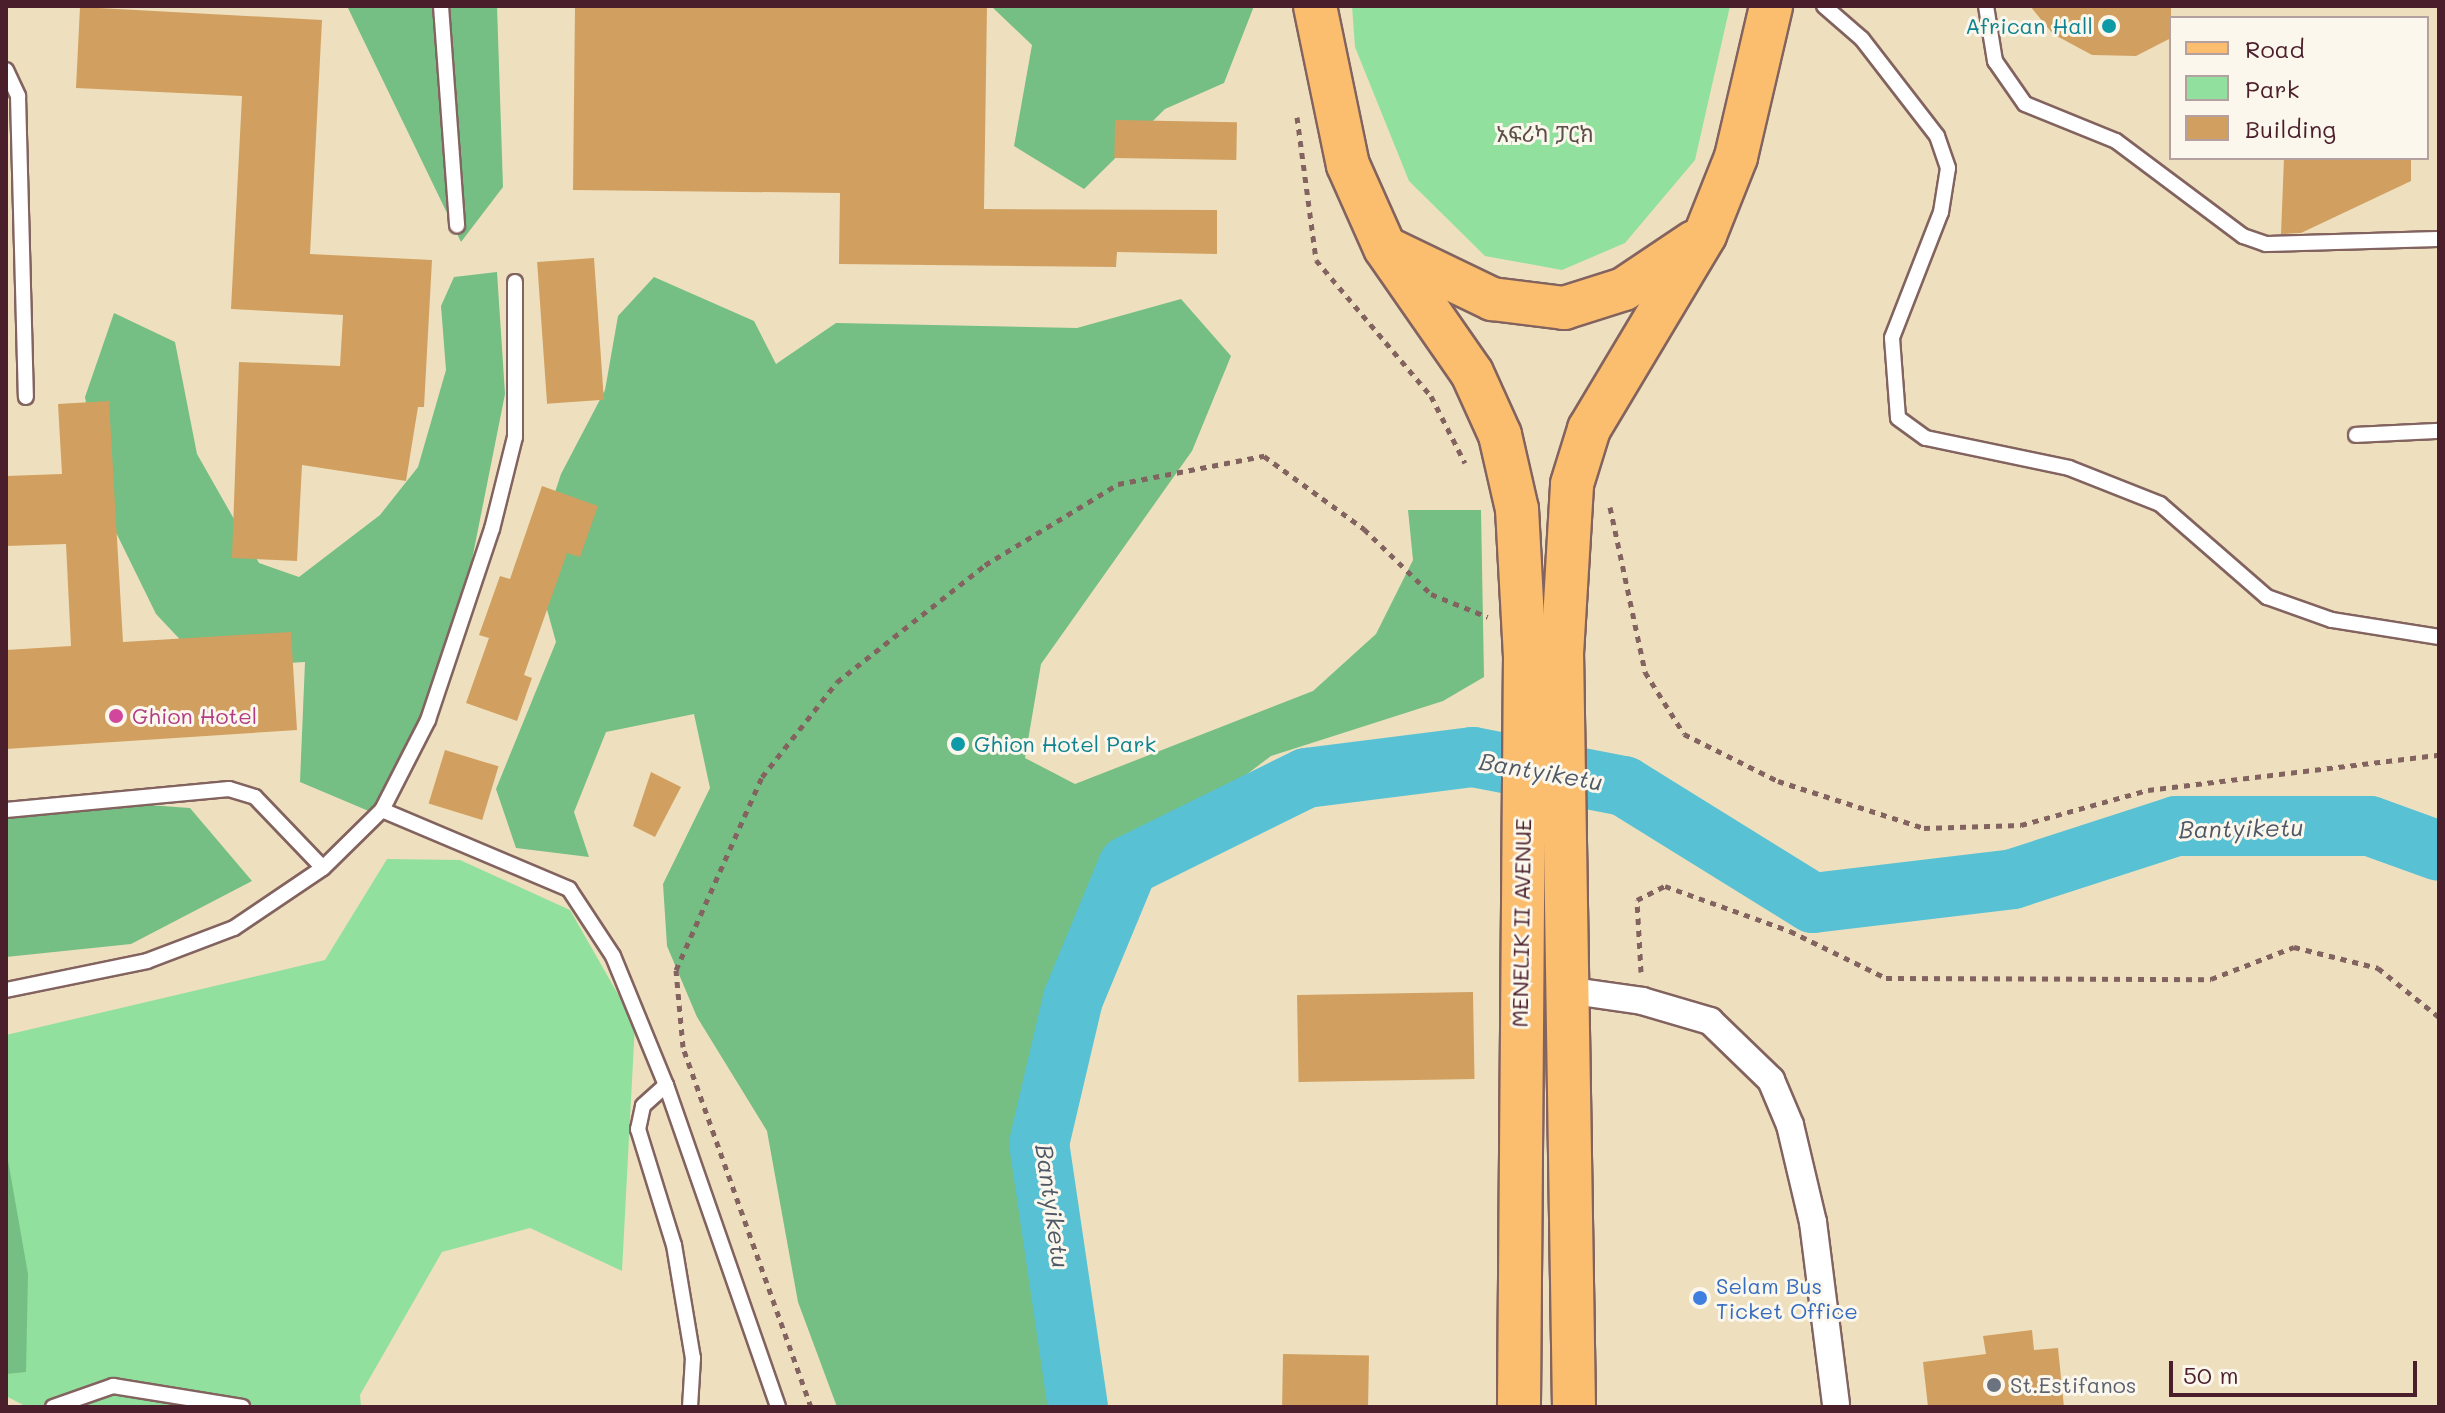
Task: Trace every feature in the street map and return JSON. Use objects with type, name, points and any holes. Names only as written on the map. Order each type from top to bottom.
[{"type":"main road","name":"MENELIK II AVENUE","points":[[1315,6],[1348,165],[1385,248],[1472,373],[1500,435],[1524,567],[1544,654],[1566,978],[1574,1407]]},
{"type":"main road","name":"MENELIK II AVENUE","points":[[1519,1407],[1519,949],[1544,654],[1572,484],[1589,429],[1705,235],[1736,157],[1771,6]]},
{"type":"main road","points":[[1385,248],[1492,299],[1564,308],[1624,289],[1705,235]]},
{"type":"street","points":[[1566,978],[1710,1021],[1771,1080],[1790,1125],[1813,1222],[1836,1404]]},
{"type":"lane","points":[[441,6],[457,225]]},
{"type":"lane","points":[[1824,6],[1862,39],[1918,112],[1948,168],[1941,212],[1892,338],[1898,418],[1926,438],[2069,468],[2160,504],[2267,597],[2332,620],[2439,637]]},
{"type":"lane","points":[[1986,6],[1995,61],[2025,104],[2116,141],[2243,236],[2266,244],[2439,239]]},
{"type":"lane","points":[[6,70],[18,96],[26,397]]},
{"type":"lane","points":[[6,990],[176,950],[234,928],[323,868],[382,810],[428,720],[492,529],[515,437],[515,282]]},
{"type":"lane","points":[[2356,435],[2439,431]]},
{"type":"lane","points":[[6,810],[229,789],[255,797],[323,868]]},
{"type":"lane","points":[[382,810],[569,889],[613,956],[666,1085],[778,1407]]},
{"type":"lane","points":[[666,1085],[643,1106],[638,1129],[674,1245],[693,1358],[690,1407]]},
{"type":"lane","points":[[53,1407],[113,1386],[242,1407]]},
{"type":"path","points":[[1296,111],[1316,260],[1431,396],[1471,474]]},
{"type":"path","points":[[811,1407],[683,1047],[676,970],[762,777],[837,682],[985,565],[1118,484],[1264,456],[1364,529],[1431,594],[1517,629],[1544,654]]},
{"type":"path","points":[[1608,500],[1645,672],[1684,734],[1778,781],[1924,828],[2021,825],[2148,790],[2439,755]]},
{"type":"path","points":[[1642,1001],[1637,900],[1665,886],[1790,931],[1886,978],[2211,979],[2294,947],[2378,968],[2439,1017]]},
{"type":"green space","points":[[347,6],[497,6],[503,187],[461,242]]},
{"type":"green space","points":[[991,6],[1254,6],[1224,83],[1165,109],[1084,189],[1014,146],[1032,45]]},
{"type":"green space","name":"አፍሪካ ፓርክ","points":[[1352,6],[1730,6],[1695,160],[1625,243],[1562,270],[1485,256],[1409,181],[1355,47]]},
{"type":"green space","points":[[497,272],[505,394],[461,615],[424,715],[371,812],[300,782],[305,662],[207,668],[156,614],[105,510],[85,397],[114,313],[175,342],[197,454],[259,563],[299,577],[380,515],[418,467],[446,370],[441,306],[454,277]]},
{"type":"green space","points":[[654,277],[754,321],[776,364],[836,323],[1077,328],[1181,299],[1231,356],[1192,451],[1041,664],[1025,758],[1075,784],[1313,691],[1376,634],[1413,560],[1408,510],[1481,510],[1484,677],[1443,701],[1271,756],[1162,838],[1083,942],[1058,1085],[1074,1214],[1072,1407],[837,1407],[798,1302],[767,1131],[697,1017],[667,946],[663,884],[710,788],[694,714],[606,732],[574,812],[589,857],[516,848],[496,789],[556,642],[533,559],[561,474],[605,390],[618,316]]},
{"type":"green space","points":[[106,802],[190,808],[252,881],[131,944],[6,957],[6,803]]},
{"type":"green space","points":[[387,859],[460,860],[570,910],[635,1024],[622,1271],[530,1228],[442,1252],[360,1395],[361,1407],[27,1407],[6,1396],[6,1035],[325,960]]},
{"type":"green space","points":[[6,1149],[28,1274],[26,1372],[6,1374]]},
{"type":"building","points":[[575,6],[987,6],[984,209],[1217,210],[1217,254],[1117,252],[1116,267],[839,264],[840,193],[573,190]]},
{"type":"building","name":"African Hall","points":[[2030,6],[2171,6],[2169,39],[2136,56],[2092,55],[2053,34]]},
{"type":"building","points":[[80,7],[322,20],[310,254],[432,260],[424,407],[418,407],[406,481],[302,465],[297,561],[232,558],[239,362],[340,366],[343,315],[231,309],[242,96],[76,88]]},
{"type":"building","points":[[1115,120],[1237,122],[1236,160],[1114,158]]},
{"type":"building","points":[[2284,160],[2411,160],[2411,181],[2301,233],[2281,234]]},
{"type":"building","points":[[594,258],[604,400],[547,404],[537,262]]},
{"type":"building","points":[[109,401],[123,642],[291,632],[297,730],[6,749],[6,650],[71,646],[66,544],[6,546],[6,476],[62,474],[58,404]]},
{"type":"building","points":[[542,486],[598,506],[580,557],[567,553],[524,675],[532,678],[517,721],[466,703],[489,638],[479,635],[500,576],[510,579]]},
{"type":"building","points":[[445,750],[499,766],[482,820],[429,804]]},
{"type":"building","points":[[651,772],[681,787],[655,837],[633,826]]},
{"type":"building","points":[[1473,992],[1475,1079],[1299,1082],[1297,995]]},
{"type":"building","name":"St.Estifanos","points":[[2032,1330],[2034,1350],[2058,1348],[2064,1407],[1928,1407],[1923,1362],[1986,1354],[1983,1336]]},
{"type":"building","points":[[1283,1354],[1369,1356],[1368,1407],[1282,1407]]},
{"type":"waterway","name":"Bantyiketu","points":[[1078,1407],[1039,1144],[1073,999],[1128,866],[1306,778],[1473,757],[1624,786],[1813,903],[2013,879],[2176,826],[2370,826],[2439,851]]},
{"type":"place","name":"African Hall","points":[[2109,26]]},
{"type":"place","name":"Ghion Hotel","points":[[116,716]]},
{"type":"place","name":"Ghion Hotel Park","points":[[958,744]]},
{"type":"place","name":"Selam Bus Ticket Office","points":[[1700,1298]]},
{"type":"place","name":"St.Estifanos","points":[[1994,1385]]}]
